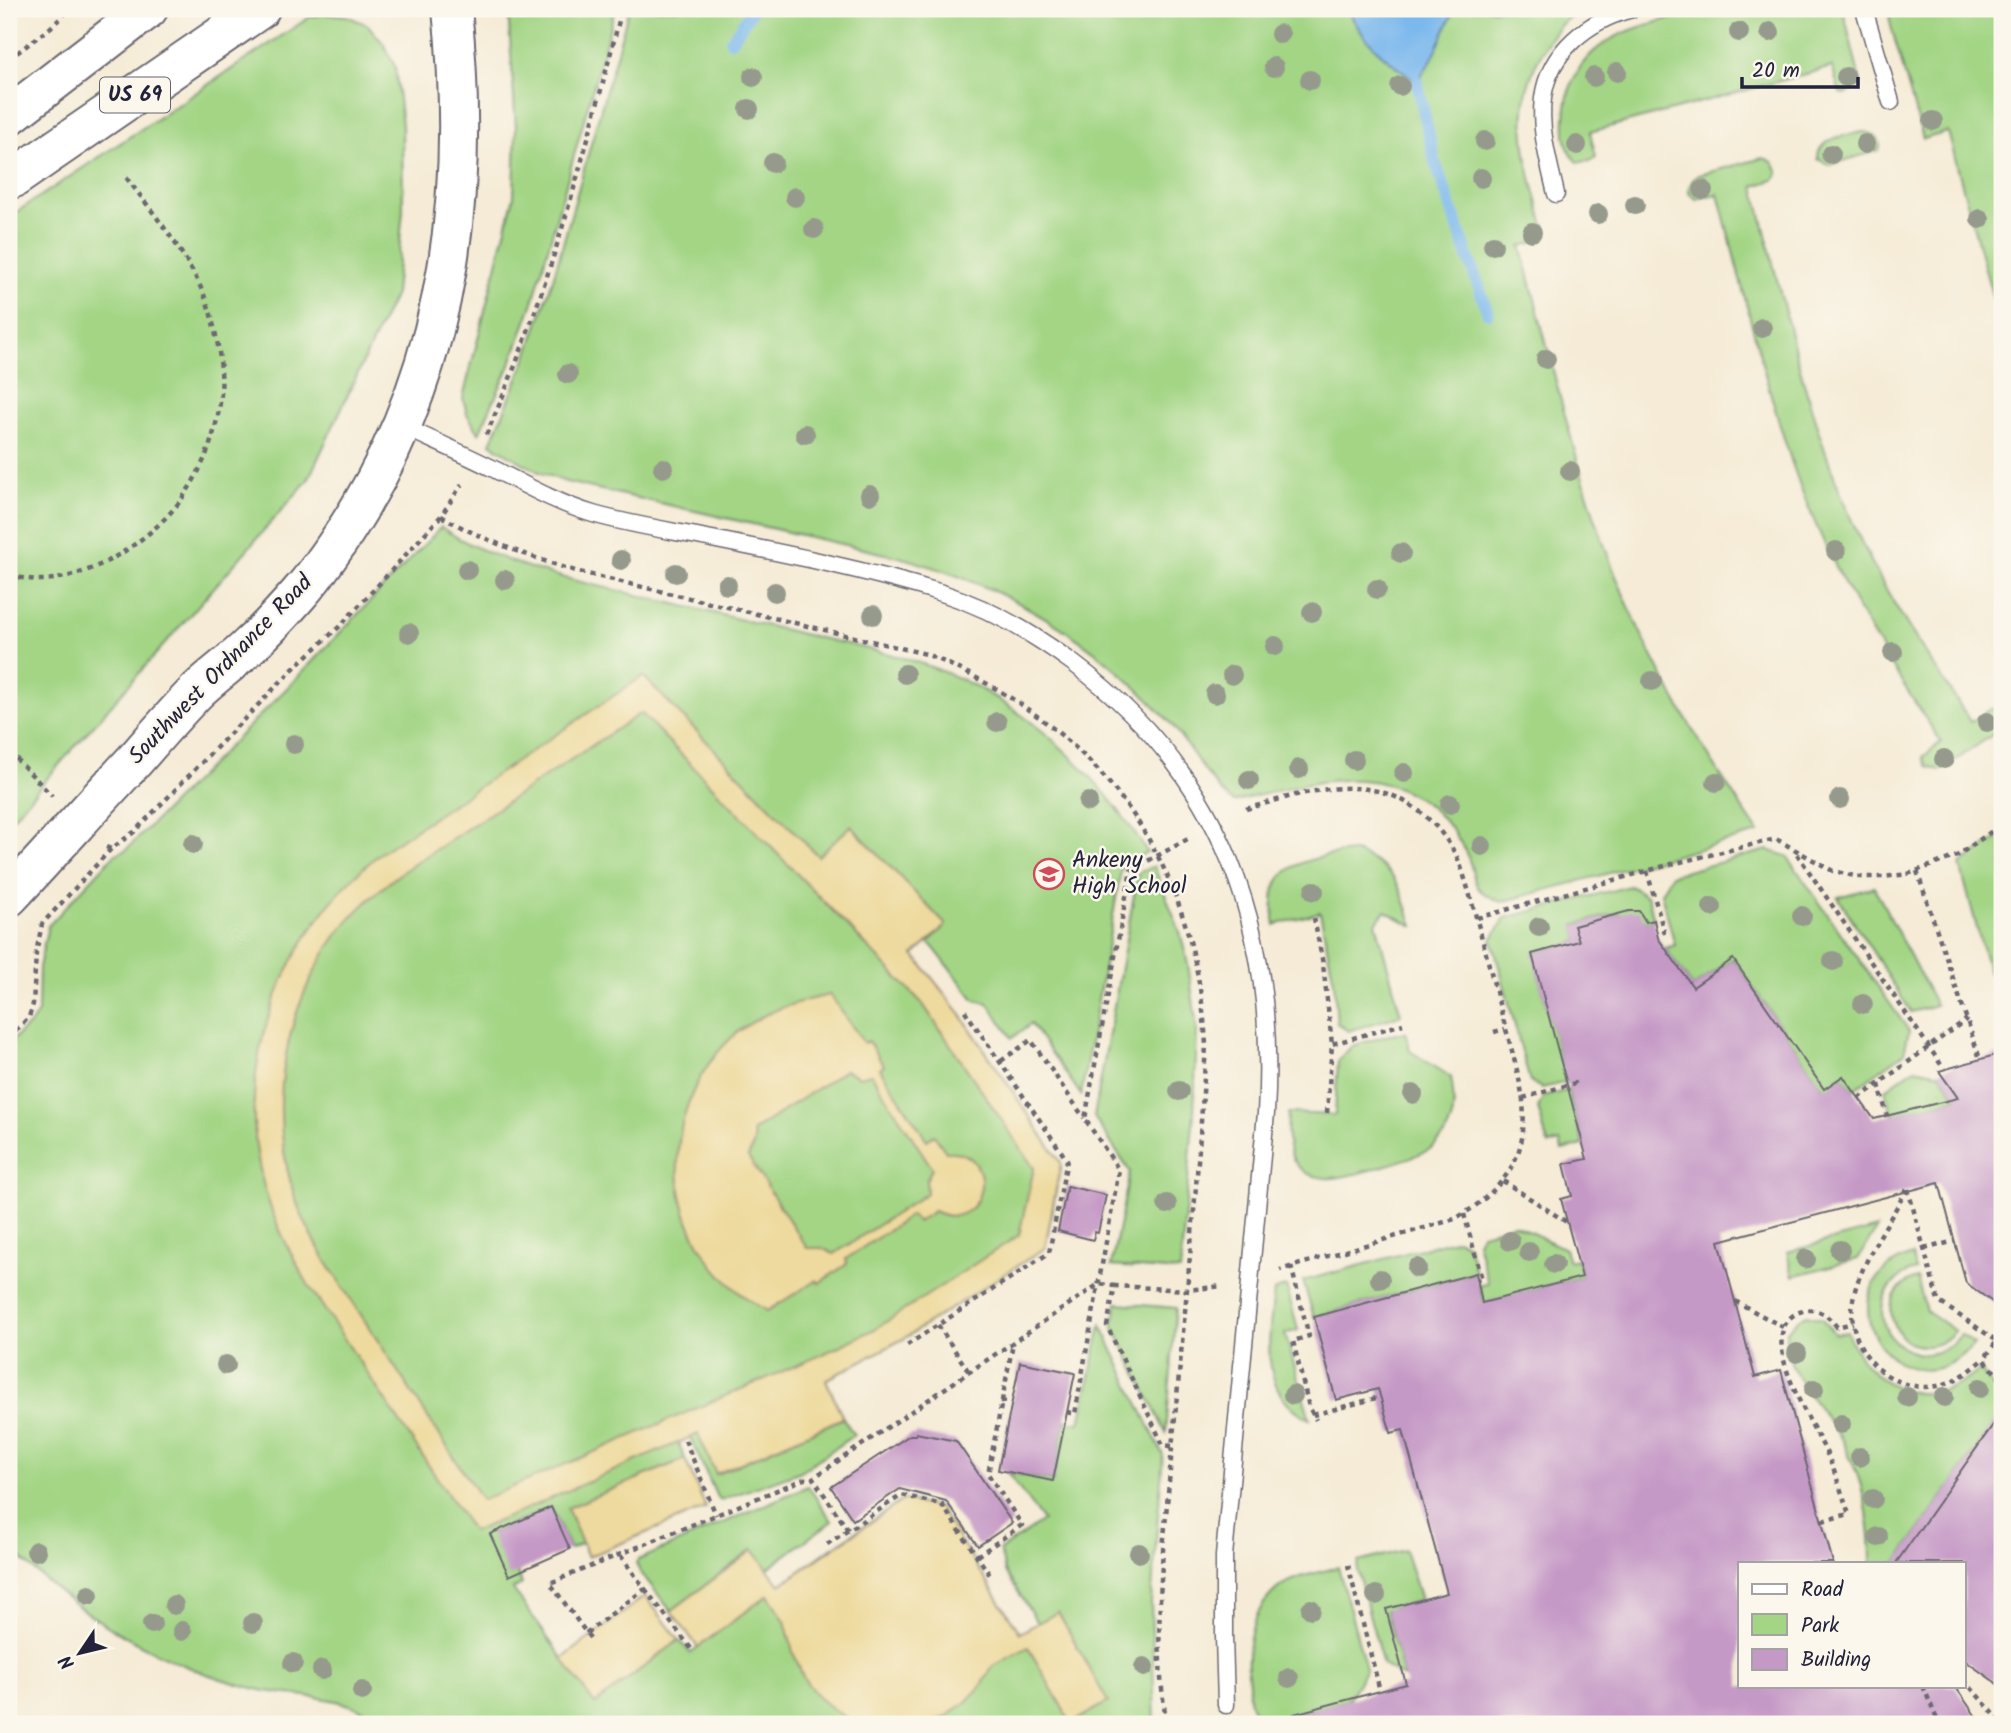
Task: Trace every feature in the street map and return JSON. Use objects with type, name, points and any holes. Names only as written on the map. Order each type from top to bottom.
[{"type":"street","name":"US 69","points":[[9,116],[148,9]]},
{"type":"street","name":"US 69","points":[[9,178],[14,178],[260,9]]},
{"type":"street","name":"Southwest Ordnance Road","points":[[9,897],[198,690],[251,645],[299,594],[348,528],[378,478],[402,426],[430,349],[446,281],[455,212],[456,48],[452,9]]},
{"type":"lane","points":[[1556,194],[1545,148],[1543,121],[1543,98],[1548,79],[1572,40],[1592,24],[1615,13],[1632,9]]},
{"type":"lane","points":[[1864,9],[1891,102]]},
{"type":"lane","points":[[402,426],[541,494],[592,513],[873,575],[945,594],[990,613],[1060,654],[1100,684],[1149,732],[1193,790],[1225,847],[1241,890],[1256,940],[1268,1024],[1266,1112],[1224,1556],[1226,1704]]},
{"type":"path","points":[[9,59],[51,27],[69,9]]},
{"type":"path","points":[[485,439],[507,389],[539,299],[576,178],[622,9]]},
{"type":"path","points":[[9,20],[13,25]]},
{"type":"path","points":[[9,576],[41,580],[74,575],[112,559],[148,533],[182,498],[205,460],[209,447],[220,409],[220,360],[210,312],[188,264],[125,176]]},
{"type":"path","points":[[9,1038],[29,1017],[33,1004],[36,953],[42,924],[111,849],[123,842],[178,789],[296,666],[347,618],[441,516],[462,484]]},
{"type":"path","points":[[441,516],[466,531],[519,553],[575,571],[926,654],[969,672],[1040,717],[1088,760],[1139,822],[1158,855],[1187,926],[1204,1013],[1205,1067],[1163,1546],[1162,1696],[1167,1724]]},
{"type":"path","points":[[9,751],[55,799]]},
{"type":"path","points":[[1245,809],[1345,787],[1366,789],[1400,799],[1433,822],[1454,851],[1477,918],[1523,1098],[1523,1132],[1517,1158],[1503,1181],[1480,1204],[1455,1219],[1280,1270]]},
{"type":"path","points":[[1477,918],[1776,839],[1833,871],[1859,877],[1883,877],[1917,871],[1957,856],[2002,824]]},
{"type":"path","points":[[1085,1119],[1131,870],[1194,836]]},
{"type":"path","points":[[101,845],[111,849]]},
{"type":"path","points":[[1795,850],[1944,1069]]},
{"type":"path","points":[[1647,871],[1664,932],[1657,934]]},
{"type":"path","points":[[1917,871],[1980,1059]]},
{"type":"path","points":[[1314,918],[1323,964],[1332,1044],[1327,1113]]},
{"type":"path","points":[[907,1345],[1049,1253],[1067,1160],[963,1008]]},
{"type":"path","points":[[1858,1098],[1967,1019]]},
{"type":"path","points":[[1332,1044],[1403,1024]]},
{"type":"path","points":[[1494,1032],[1505,1029]]},
{"type":"path","points":[[1000,1061],[1031,1040],[1119,1170],[1075,1414],[1067,1412]]},
{"type":"path","points":[[1523,1098],[1574,1083],[1576,1087]]},
{"type":"path","points":[[1878,1084],[1887,1116]]},
{"type":"path","points":[[1503,1181],[1568,1223]]},
{"type":"path","points":[[1907,1188],[1938,1301],[2000,1341],[1984,1359],[1961,1377],[1936,1386],[1918,1387],[1893,1379],[1872,1363],[1858,1343],[1853,1323],[1852,1300],[1860,1277],[1907,1188]]},
{"type":"path","points":[[1464,1214],[1482,1279],[1477,1280]]},
{"type":"path","points":[[1924,1250],[1955,1241]]},
{"type":"path","points":[[1291,1266],[1309,1336],[1293,1341],[1309,1407],[1314,1417],[1380,1397]]},
{"type":"path","points":[[645,1589],[588,1636],[550,1583],[804,1479],[813,1478],[1099,1284],[1187,1290],[1227,1286]]},
{"type":"path","points":[[1115,1286],[1107,1326],[1163,1444],[1172,1446]]},
{"type":"path","points":[[1735,1301],[1783,1327]]},
{"type":"path","points":[[1822,1521],[1849,1514],[1839,1482],[1787,1373],[1780,1344],[1783,1327],[1795,1314],[1804,1311],[1821,1313],[1837,1327],[1853,1323]]},
{"type":"path","points":[[938,1325],[969,1372]]},
{"type":"path","points":[[977,1556],[1022,1525],[988,1474],[1013,1342]]},
{"type":"path","points":[[1984,1359],[2002,1381]]},
{"type":"path","points":[[1002,1401],[1012,1403]]},
{"type":"path","points":[[685,1440],[716,1515]]},
{"type":"path","points":[[813,1478],[848,1530]]},
{"type":"path","points":[[827,1544],[902,1495],[943,1505],[992,1578]]},
{"type":"path","points":[[620,1555],[693,1651]]},
{"type":"path","points":[[1348,1565],[1380,1691]]},
{"type":"path","points":[[1966,1682],[2002,1723]]},
{"type":"path","points":[[1924,1688],[1939,1724]]},
{"type":"green space","points":[[508,9],[615,9],[533,302],[511,363],[479,433],[467,414],[463,398],[514,196],[516,128]]},
{"type":"green space","points":[[629,9],[1581,9],[1554,33],[1531,75],[1525,98],[1524,142],[1546,233],[1545,239],[1521,246],[1584,481],[1624,595],[1676,700],[1759,833],[1501,902],[1478,888],[1462,844],[1455,834],[1432,808],[1407,792],[1381,783],[1352,780],[1293,787],[1233,802],[1207,774],[1166,718],[1108,662],[1045,618],[976,583],[899,557],[566,482],[539,472],[497,448],[491,443],[526,359],[553,279]]},
{"type":"green space","points":[[1710,9],[1843,9],[1861,84],[1847,94],[1840,93],[1832,67],[1590,132],[1596,157],[1591,161],[1578,162],[1568,147],[1565,118],[1570,89],[1580,67],[1595,50],[1636,28]]},
{"type":"green space","points":[[1888,9],[2002,9],[2002,332],[1948,132],[1923,139]]},
{"type":"green space","points":[[327,14],[347,16],[368,25],[383,43],[395,66],[402,125],[403,210],[395,294],[308,480],[9,822],[9,217],[310,17]]},
{"type":"green space","points":[[1863,132],[1877,138],[1880,147],[1878,151],[1829,165],[1818,159],[1822,146],[1827,142]]},
{"type":"green space","points":[[1763,158],[1773,162],[1778,172],[1774,180],[1754,186],[1787,321],[1812,411],[1861,541],[1885,588],[1971,722],[1995,708],[2002,719],[1995,733],[1940,771],[1927,766],[1923,757],[1941,742],[1858,609],[1807,503],[1772,399],[1718,194],[1696,199],[1689,192],[1691,182],[1698,175]]},
{"type":"green space","points":[[441,527],[481,549],[527,567],[892,655],[923,664],[971,684],[1001,701],[1058,744],[1106,795],[1147,852],[1122,865],[1081,1095],[1031,1024],[1012,1038],[988,1003],[975,1000],[929,942],[945,925],[818,856],[959,1012],[1061,1163],[1045,1248],[903,1339],[698,1434],[717,1474],[843,1418],[854,1435],[801,1471],[721,1500],[717,1497],[690,1437],[678,1442],[685,1459],[568,1508],[582,1543],[570,1549],[551,1507],[491,1534],[522,1584],[513,1589],[595,1704],[679,1640],[690,1653],[831,1548],[903,1500],[939,1508],[1020,1633],[1071,1722],[1058,1612],[1038,1623],[1005,1571],[1000,1550],[1043,1521],[1007,1472],[1053,1481],[1065,1421],[1080,1423],[1101,1325],[1163,1455],[1151,1602],[1155,1724],[382,1724],[354,1706],[322,1698],[256,1689],[221,1679],[154,1652],[92,1616],[35,1571],[9,1546],[9,1043],[38,1013],[39,967],[48,926],[115,854],[126,850],[287,688]]},
{"type":"green space","points":[[2002,835],[2002,964],[1989,973],[1960,865]]},
{"type":"green space","points":[[1768,850],[1787,856],[1909,1031],[1904,1053],[1853,1090],[1842,1076],[1826,1092],[1733,959],[1693,987],[1665,948],[1675,945],[1661,893],[1671,875]]},
{"type":"green space","points":[[1354,852],[1388,871],[1400,889],[1413,926],[1385,911],[1376,923],[1401,1015],[1348,1031],[1337,1023],[1334,981],[1320,912],[1275,925],[1273,904],[1279,879],[1293,867],[1323,856]]},
{"type":"green space","points":[[1154,866],[1180,932],[1188,964],[1197,1028],[1194,1113],[1180,1271],[1111,1266],[1130,1172],[1094,1117],[1138,873]]},
{"type":"green space","points":[[1630,886],[1648,897],[1654,920],[1646,922],[1631,914],[1602,917],[1575,925],[1579,941],[1533,954],[1561,1061],[1579,1079],[1542,1088],[1530,1082],[1492,940],[1505,918]]},
{"type":"green space","points":[[1874,887],[1936,1005],[1911,1012],[1838,897]]},
{"type":"green space","points":[[1396,1033],[1406,1033],[1410,1051],[1451,1077],[1453,1113],[1445,1134],[1434,1146],[1422,1153],[1367,1171],[1329,1178],[1305,1172],[1298,1167],[1291,1153],[1288,1113],[1335,1115],[1338,1061],[1352,1046]]},
{"type":"green space","points":[[1915,1068],[1940,1073],[1957,1098],[1893,1115],[1885,1090]]},
{"type":"green space","points":[[1568,1090],[1583,1145],[1562,1150],[1560,1142],[1548,1145],[1538,1108],[1543,1097]]},
{"type":"green space","points":[[1514,1224],[1565,1249],[1569,1261],[1577,1259],[1582,1277],[1484,1303],[1479,1286],[1488,1283],[1477,1242],[1482,1233]]},
{"type":"green space","points":[[1877,1228],[1858,1259],[1793,1276],[1787,1252]]},
{"type":"green space","points":[[1457,1239],[1468,1245],[1476,1273],[1314,1317],[1303,1281]]},
{"type":"green space","points":[[1912,1255],[1916,1270],[1903,1275],[1893,1284],[1884,1300],[1882,1316],[1887,1331],[1897,1344],[1911,1352],[1927,1354],[1944,1349],[1961,1335],[1974,1344],[1947,1365],[1920,1369],[1897,1361],[1879,1343],[1869,1319],[1870,1294],[1883,1272]]},
{"type":"green space","points":[[1917,1278],[1926,1311],[1955,1331],[1934,1345],[1909,1343],[1895,1326],[1892,1317],[1893,1298],[1898,1290]]},
{"type":"green space","points":[[1286,1286],[1298,1330],[1285,1334],[1310,1419],[1293,1408],[1281,1395],[1270,1363],[1274,1291]]},
{"type":"green space","points":[[1117,1303],[1176,1308],[1166,1433],[1113,1325]]},
{"type":"green space","points":[[1807,1315],[1822,1319],[1835,1334],[1847,1331],[1863,1361],[1874,1373],[1902,1389],[1917,1393],[1951,1388],[1980,1370],[2002,1397],[2002,1412],[1897,1562],[1871,1562],[1868,1516],[1851,1458],[1836,1430],[1798,1378],[1791,1364],[1786,1332],[1798,1319]]},
{"type":"green space","points":[[808,1486],[832,1521],[767,1569],[752,1550],[671,1611],[639,1570],[636,1563],[638,1560]]},
{"type":"green space","points":[[1405,1550],[1421,1600],[1386,1610],[1404,1677],[1383,1665],[1357,1570],[1358,1562]]},
{"type":"green space","points":[[1338,1567],[1366,1669],[1348,1700],[1264,1723],[1252,1708],[1249,1698],[1249,1645],[1260,1609],[1283,1585]]},
{"type":"sand","points":[[643,676],[818,856],[851,826],[946,925],[914,955],[959,1012],[1061,1163],[1045,1248],[903,1339],[826,1380],[843,1418],[716,1474],[698,1434],[473,1532],[309,1286],[270,1207],[262,1179],[255,1133],[255,1088],[261,1043],[274,1000],[293,959],[317,921],[346,886],[379,854]],"holes":[[[641,713],[922,1003],[1034,1168],[1019,1235],[877,1328],[823,1354],[482,1500],[327,1263],[299,1210],[285,1158],[281,1125],[282,1091],[285,1058],[293,1025],[319,963],[351,917],[402,872]]]},
{"type":"sand","points":[[830,995],[864,1043],[868,1041],[884,1066],[880,1069],[927,1140],[934,1135],[946,1152],[964,1154],[975,1163],[981,1176],[980,1190],[975,1203],[966,1212],[952,1216],[934,1211],[917,1222],[911,1215],[846,1259],[847,1264],[819,1283],[817,1280],[767,1311],[733,1287],[707,1257],[689,1223],[679,1186],[678,1147],[686,1109],[703,1073],[729,1040],[763,1016]],"holes":[[[845,1070],[860,1077],[871,1074],[932,1168],[926,1180],[927,1193],[834,1254],[822,1248],[807,1248],[748,1157],[754,1143],[753,1131]]]},
{"type":"sand","points":[[685,1459],[706,1508],[588,1557],[567,1508]]},
{"type":"sand","points":[[903,1500],[939,1508],[1020,1633],[1058,1612],[1108,1702],[1071,1723],[1028,1647],[992,1667],[983,1684],[966,1702],[930,1724],[859,1724],[838,1713],[819,1698],[804,1679],[785,1621],[768,1595],[698,1647],[671,1611],[753,1550],[780,1585]]},
{"type":"sand","points":[[645,1596],[679,1640],[595,1704],[562,1659]]},
{"type":"water","points":[[1348,9],[1455,9],[1432,59],[1417,82],[1369,41]]},
{"type":"building","points":[[1629,911],[1639,911],[1646,922],[1654,920],[1658,938],[1693,987],[1733,959],[1824,1089],[1843,1076],[1874,1119],[1958,1098],[1939,1071],[2002,1053],[2002,1309],[1966,1283],[1939,1183],[1719,1241],[1755,1377],[1781,1370],[1833,1562],[1738,1562],[1738,1688],[1956,1688],[1977,1718],[1952,1724],[1295,1724],[1294,1714],[1406,1684],[1386,1609],[1447,1593],[1403,1430],[1391,1433],[1378,1389],[1336,1400],[1314,1317],[1476,1273],[1482,1303],[1582,1277],[1561,1199],[1572,1196],[1564,1164],[1587,1159],[1532,954],[1579,941],[1574,926]]},
{"type":"building","points":[[1067,1186],[1106,1195],[1098,1233],[1095,1232],[1093,1240],[1058,1231]]},
{"type":"building","points":[[1020,1362],[1075,1373],[1053,1481],[998,1470]]},
{"type":"building","points":[[2002,1412],[2002,1687],[1966,1661],[1966,1562],[1897,1562]]},
{"type":"building","points":[[916,1433],[956,1441],[1012,1523],[978,1546],[946,1501],[900,1489],[853,1520],[831,1487]]},
{"type":"building","points":[[551,1507],[570,1549],[509,1576],[490,1534]]},
{"type":"waterway","points":[[731,41],[753,9]]},
{"type":"waterway","points":[[1417,82],[1435,162],[1488,313]]},
{"type":"place","name":"Ankeny High School","points":[[1049,874]]}]
